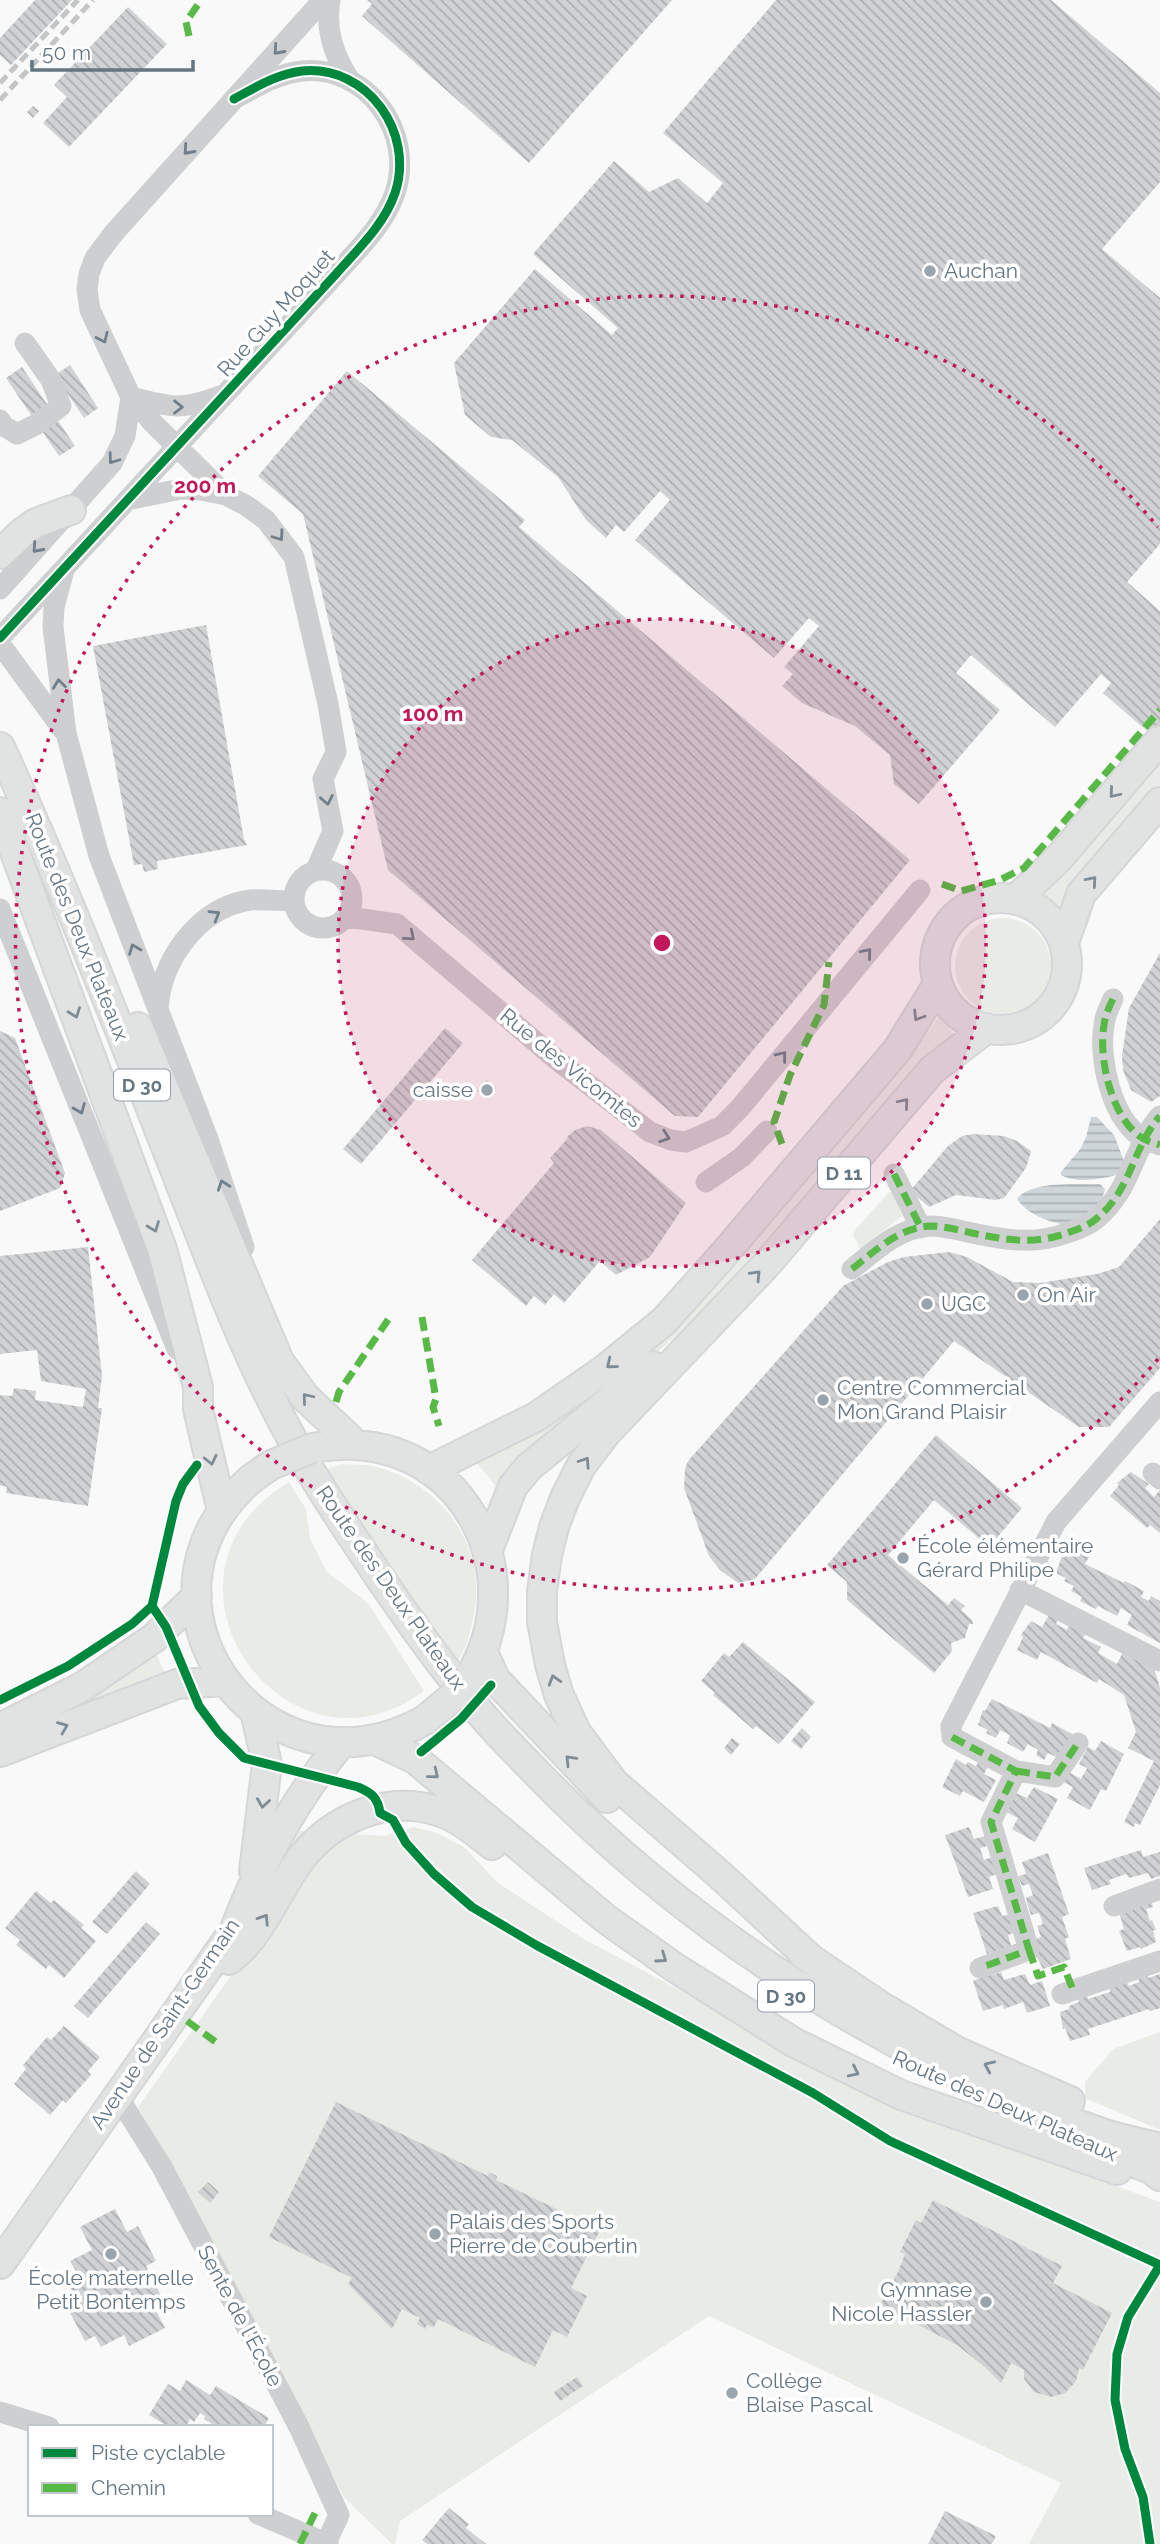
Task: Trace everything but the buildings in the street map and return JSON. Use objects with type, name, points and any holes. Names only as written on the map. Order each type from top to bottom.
[{"type":"main road","points":[[0,554],[36,523],[71,510]]},
{"type":"main road","points":[[0,729],[9,738],[62,851],[166,1090],[279,1361],[305,1397],[356,1444]]},
{"type":"main road","points":[[1015,900],[1059,858],[1159,741]]},
{"type":"main road","name":"Route des Deux Plateaux","points":[[0,747],[54,865],[230,1308],[283,1423],[377,1574],[445,1670],[481,1715],[566,1804],[658,1886],[762,1961],[853,2020],[950,2071],[1109,2136],[1158,2148]]},
{"type":"main road","name":"Route des Deux Plateaux","points":[[0,781],[89,992],[216,1317],[268,1430],[344,1556],[434,1683],[557,1816],[650,1900],[751,1973],[843,2031],[940,2082],[1151,2169],[1160,2176]]},
{"type":"main road","points":[[1064,943],[1081,894],[1160,802]]},
{"type":"main road","points":[[0,811],[162,1249],[198,1387],[198,1409],[222,1511]]},
{"type":"main road","points":[[995,899],[1015,900],[1042,913],[1055,926],[1064,943],[1066,976],[1060,995],[1035,1021],[1019,1028],[999,1030],[972,1024],[949,1005],[938,984],[936,953],[944,932],[952,920],[976,903],[995,899]]},
{"type":"main road","name":"D 11","points":[[429,1471],[536,1417],[604,1370],[664,1321],[898,1049],[938,984]]},
{"type":"main road","name":"D 11","points":[[488,1550],[513,1486],[529,1467],[640,1375],[709,1325],[766,1265],[932,1069],[987,1028]]},
{"type":"main road","points":[[709,1325],[606,1433],[581,1466],[554,1527],[542,1591],[542,1622],[559,1695],[576,1732],[614,1783],[729,1883],[816,1964]]},
{"type":"main road","points":[[356,1444],[379,1448],[429,1471],[449,1486],[465,1505],[479,1527],[488,1550],[494,1601],[491,1627],[483,1652],[469,1678],[448,1701],[425,1720],[375,1740],[341,1743],[318,1740],[274,1725],[255,1712],[225,1681],[207,1649],[198,1615],[197,1596],[203,1552],[222,1511],[237,1491],[271,1465],[312,1448],[356,1444]]},
{"type":"main road","points":[[0,1728],[82,1687],[154,1637],[197,1596]]},
{"type":"main road","points":[[483,1652],[495,1678],[613,1804],[667,1853],[816,1964],[958,2052],[1115,2121],[1158,2148]]},
{"type":"main road","points":[[0,1752],[177,1684],[225,1681]]},
{"type":"main road","points":[[252,1884],[267,1764],[255,1712]]},
{"type":"main road","points":[[375,1740],[415,1759],[606,1919],[674,1967],[793,2042],[901,2095],[1146,2180],[1160,2182]]},
{"type":"main road","name":"Avenue de Saint-Germain","points":[[0,2263],[199,1983],[234,1929],[252,1884],[308,1787],[341,1743]]},
{"type":"main road","points":[[199,1983],[233,1957],[261,1925],[299,1861],[325,1834],[354,1815],[394,1806],[428,1809],[455,1818],[579,1911],[606,1919]]},
{"type":"street","points":[[316,870],[333,831],[323,779],[336,752],[299,569],[294,557],[266,520],[226,495],[152,422],[131,397],[90,310],[87,290],[95,258],[113,234],[323,0]]},
{"type":"street","name":"Rue Guy Moquet","points":[[0,638],[372,233],[386,213],[394,195],[400,160],[395,131],[381,106],[349,79],[336,56],[328,18],[330,0]]},
{"type":"street","name":"Rue Guy Moquet","points":[[234,99],[265,82],[290,73],[310,71],[349,79]]},
{"type":"street","points":[[0,420],[17,434],[53,414],[61,406],[51,380],[24,343]]},
{"type":"street","points":[[131,397],[182,408],[225,394]]},
{"type":"street","points":[[0,589],[120,451],[131,397]]},
{"type":"street","points":[[127,500],[181,489],[226,495]]},
{"type":"street","points":[[64,568],[52,627],[65,733],[99,856],[208,1139],[248,1260],[263,1294],[261,1319]]},
{"type":"street","points":[[0,644],[65,733]]},
{"type":"street","points":[[316,870],[334,871],[348,882],[353,900],[347,917],[331,928],[312,926],[299,916],[294,901],[295,890],[301,879],[316,870]]},
{"type":"street","name":"Rue des Vicomtes","points":[[347,917],[397,924],[589,1086],[650,1132],[686,1142],[722,1126],[740,1108],[920,890]]},
{"type":"street","points":[[158,1012],[159,996],[168,966],[185,939],[197,927],[225,909],[250,900],[294,901]]},
{"type":"street","points":[[0,909],[176,1346],[188,1391],[198,1409]]},
{"type":"street","points":[[1112,999],[1104,1021],[1102,1057],[1112,1095],[1132,1129],[1152,1142]]},
{"type":"street","points":[[852,1269],[885,1242],[921,1228],[945,1227],[1021,1241],[1044,1240],[1080,1228],[1095,1220],[1115,1199],[1152,1142],[1160,1116]]},
{"type":"street","points":[[706,1182],[742,1157],[766,1131]]},
{"type":"street","points":[[894,1174],[921,1228]]},
{"type":"street","points":[[1078,1743],[1055,1777],[1016,1771],[952,1737],[951,1726],[1056,1522],[1160,1402]]},
{"type":"street","points":[[1020,1590],[1160,1661]]},
{"type":"street","points":[[980,1968],[1029,1950],[991,1822],[1016,1771]]},
{"type":"street","points":[[1114,1906],[1158,1895]]},
{"type":"street","points":[[1062,1994],[1160,1961]]},
{"type":"street","name":"Sente de l'École","points":[[117,2095],[162,2167],[299,2427],[340,2515],[327,2543]]},
{"type":"street","points":[[0,2412],[42,2425]]},
{"type":"street","points":[[263,2516],[327,2543]]},
{"type":"shaded area","points":[[1160,755],[1160,787],[1058,906],[1042,893]]},
{"type":"shaded area","points":[[1003,918],[1021,921],[1037,932],[1048,948],[1051,966],[1048,984],[1037,1000],[1021,1011],[1003,1014],[985,1011],[969,1000],[958,984],[955,966],[958,948],[969,932],[985,921]]},
{"type":"shaded area","points":[[938,1017],[956,1035],[773,1240],[704,1312],[498,1489],[476,1462],[571,1406],[729,1265],[918,1046]]},
{"type":"shaded area","points":[[1091,1117],[1097,1117],[1114,1135],[1124,1161],[1120,1174],[1098,1179],[1067,1178],[1061,1175],[1061,1172],[1081,1148]]},
{"type":"shaded area","points":[[1100,1184],[1105,1189],[1102,1200],[1072,1226],[1035,1215],[1017,1199],[1024,1193],[1044,1186]]},
{"type":"shaded area","points":[[889,1192],[893,1193],[902,1216],[860,1249],[853,1235],[855,1230]]},
{"type":"shaded area","points":[[341,1464],[373,1466],[398,1475],[420,1487],[440,1503],[455,1522],[467,1544],[474,1568],[476,1593],[469,1637],[456,1663],[410,1605],[325,1470]]},
{"type":"shaded area","points":[[289,1482],[306,1509],[310,1539],[327,1572],[368,1603],[424,1691],[372,1715],[323,1715],[279,1695],[246,1661],[226,1617],[224,1569],[244,1522]]},
{"type":"shaded area","points":[[154,1649],[167,1677],[0,1737]]},
{"type":"shaded area","points":[[413,1827],[438,1833],[465,1848],[498,1883],[582,1938],[899,2107],[1160,2202],[1160,2544],[1029,2544],[1061,2483],[709,2316],[400,2521],[395,2544],[392,2544],[344,2497],[138,2107],[250,1949],[251,1933],[286,1837],[301,1831],[385,1836]]},
{"type":"shaded area","points":[[1160,2032],[1160,2130],[1085,2098],[1085,2082],[1113,2049]]},
{"type":"railway","points":[[0,83],[78,0]]},
{"type":"railway","points":[[0,100],[93,0]]},
{"type":"marked path","points":[[189,36],[186,22],[201,0]]},
{"type":"marked path","points":[[942,884],[961,891],[1000,880],[1024,868],[1160,710]]},
{"type":"marked path","points":[[782,1144],[774,1122],[790,1075],[824,1005],[829,962]]},
{"type":"marked path","points":[[1113,999],[1105,1018],[1103,1039],[1103,1055],[1110,1088],[1123,1118],[1133,1130],[1146,1140],[1160,1145]]},
{"type":"marked path","points":[[852,1269],[888,1241],[918,1228],[940,1227],[996,1238],[1031,1240],[1055,1237],[1086,1226],[1108,1208],[1117,1195],[1143,1142],[1160,1116]]},
{"type":"marked path","points":[[894,1174],[921,1228]]},
{"type":"marked path","points":[[336,1402],[339,1392],[392,1314]]},
{"type":"marked path","points":[[422,1317],[436,1399],[433,1407],[439,1426]]},
{"type":"marked path","points":[[952,1737],[1016,1771],[991,1822],[1029,1950],[980,1968]]},
{"type":"marked path","points":[[1016,1771],[1055,1777],[1078,1743]]},
{"type":"marked path","points":[[1029,1950],[1038,1976],[1064,1967],[1073,1990]]},
{"type":"marked path","points":[[187,2021],[220,2045]]},
{"type":"marked path","points":[[300,2544],[315,2513]]},
{"type":"cycle path","points":[[0,638],[353,255],[370,236],[390,205],[399,170],[398,148],[392,126],[381,107],[366,91],[347,79],[326,72],[302,71],[275,78],[234,99]]},
{"type":"cycle path","points":[[0,1700],[68,1666],[132,1624],[152,1606],[176,1501],[183,1484],[197,1465]]},
{"type":"cycle path","points":[[152,1606],[166,1627],[199,1706],[219,1733],[244,1758],[367,1791],[378,1803],[380,1813],[393,1820],[406,1843],[434,1874],[472,1907],[536,1945],[813,2093],[890,2141],[1160,2265]]},
{"type":"cycle path","points":[[421,1752],[461,1719],[491,1685]]},
{"type":"cycle path","points":[[1150,2544],[1143,2497],[1125,2449],[1115,2400],[1117,2354],[1128,2317],[1160,2265]]},
{"type":"place","name":"Auchan","points":[[930,271]]},
{"type":"place","name":"caisse","points":[[487,1090]]},
{"type":"place","name":"On Air","points":[[1023,1295]]},
{"type":"place","name":"UGC","points":[[927,1304]]},
{"type":"place","name":"Centre Commercial Mon Grand Plaisir","points":[[823,1400]]},
{"type":"place","name":"École élémentaire Gérard Philipe","points":[[903,1558]]},
{"type":"place","name":"Palais des Sports Pierre de Coubertin","points":[[435,2234]]},
{"type":"place","name":"École maternelle Petit Bontemps","points":[[111,2254]]},
{"type":"place","name":"Gymnase Nicole Hassler","points":[[986,2302]]},
{"type":"place","name":"Collège Blaise Pascal","points":[[732,2393]]}]
